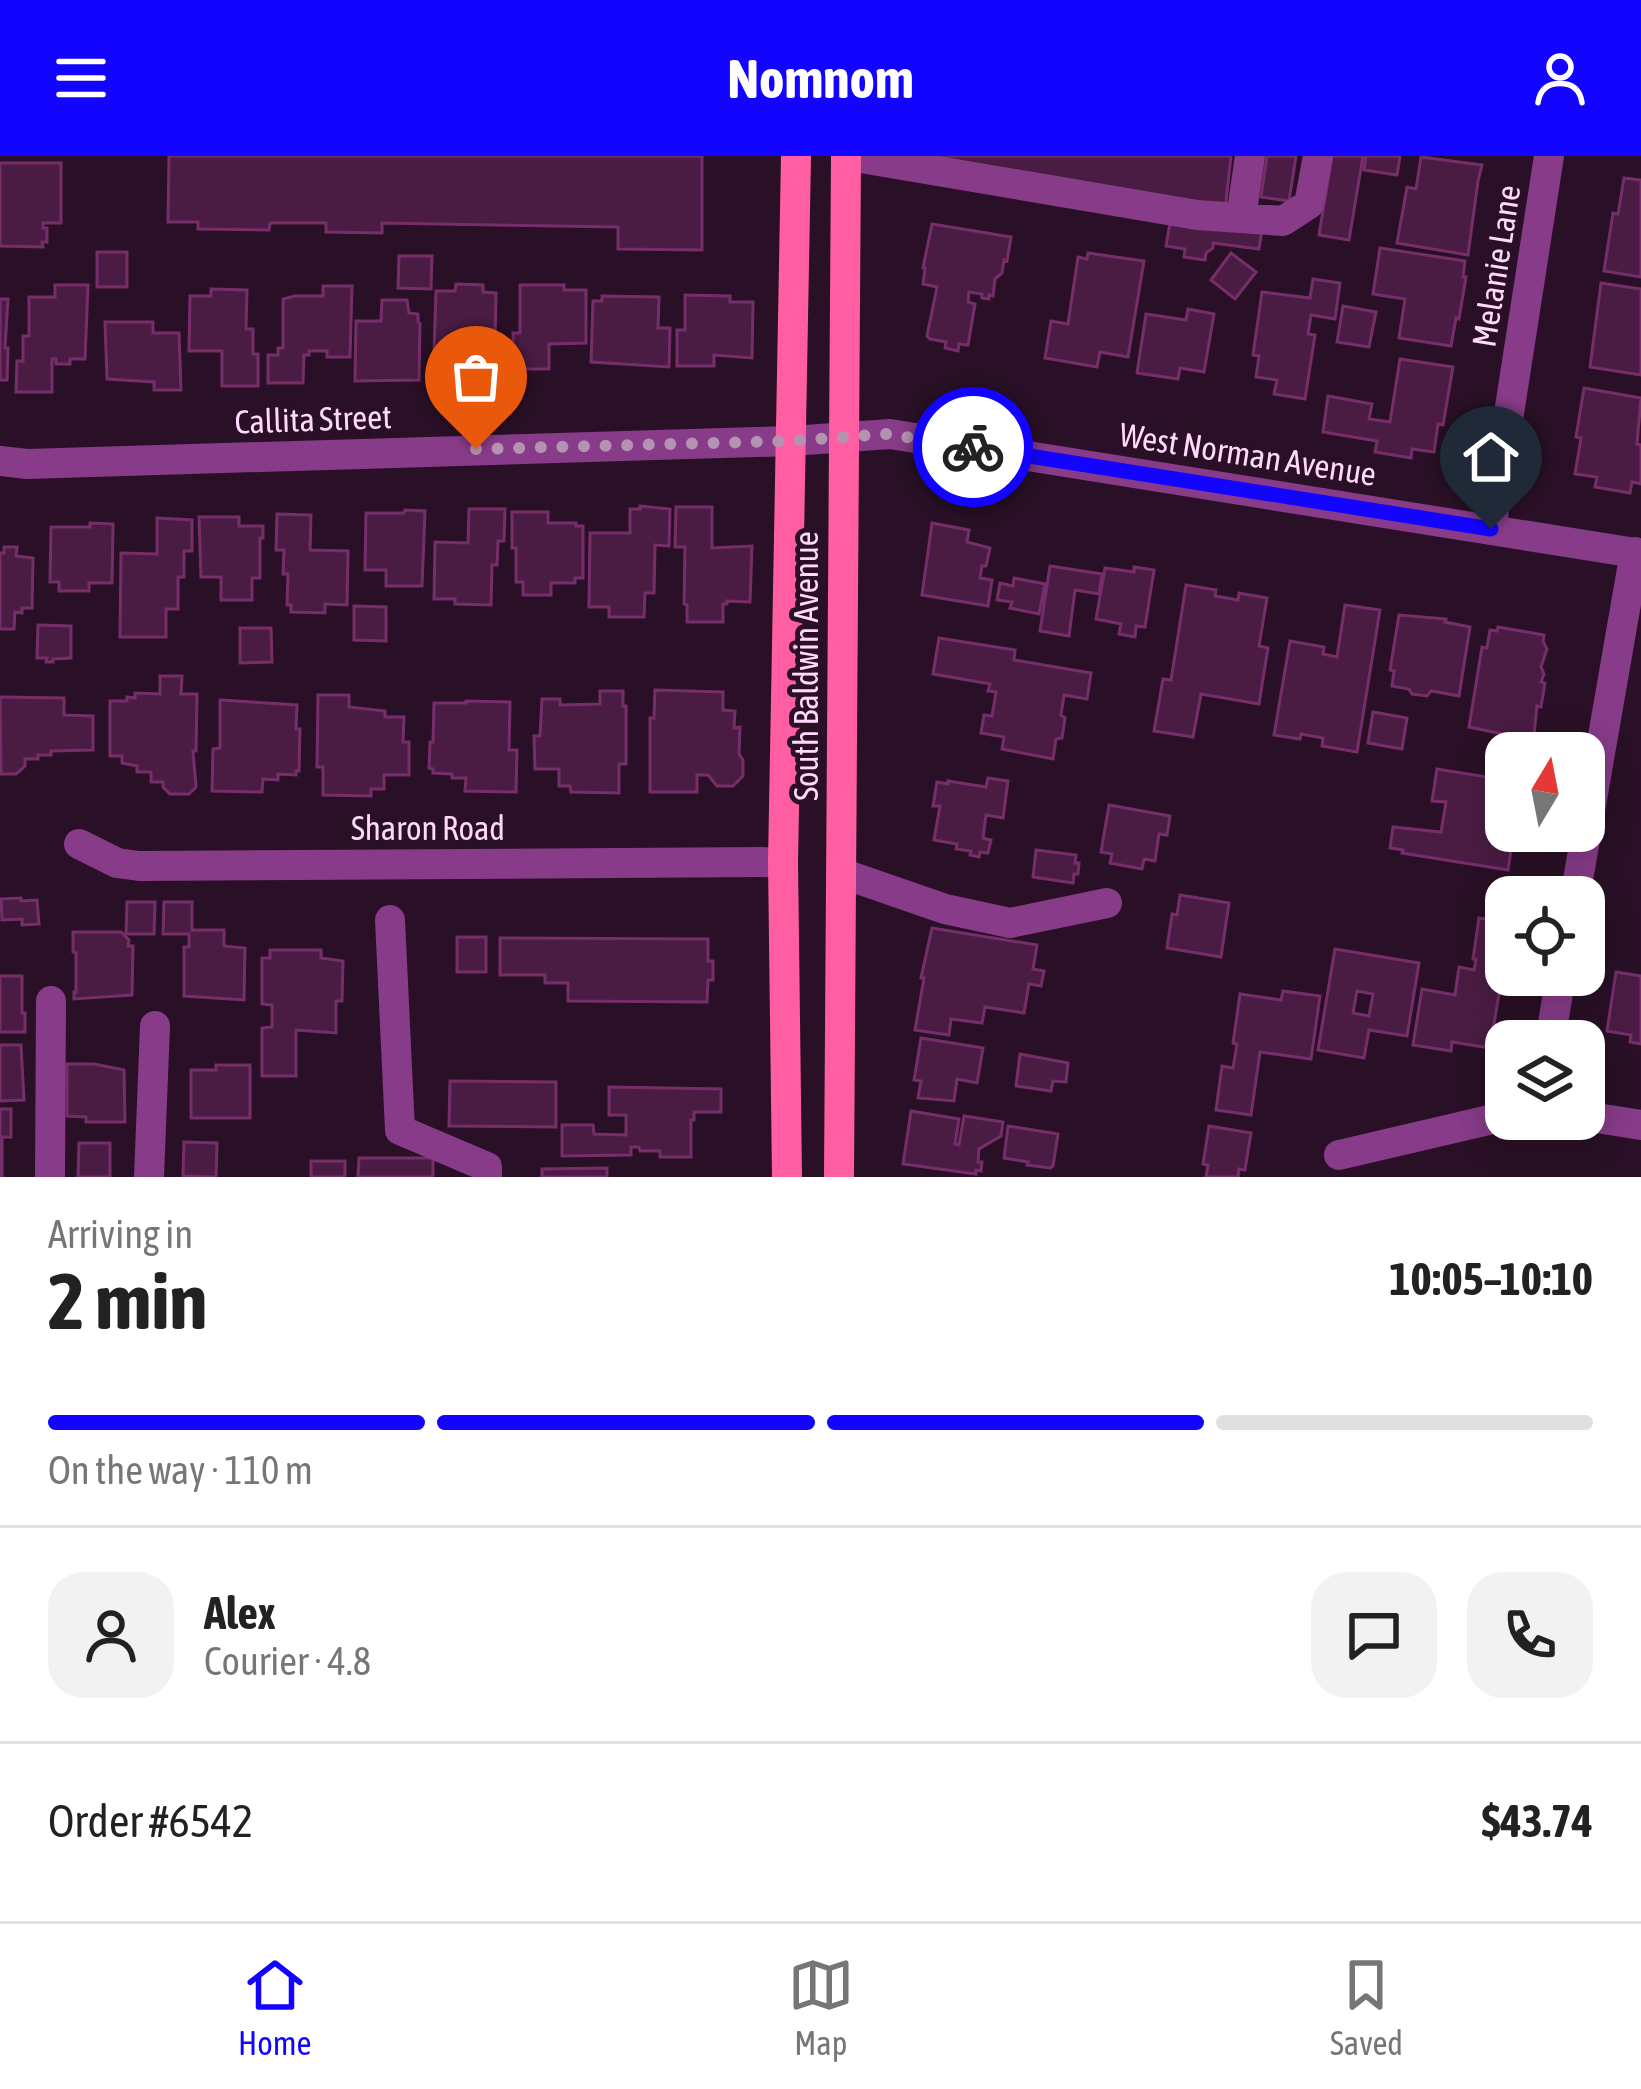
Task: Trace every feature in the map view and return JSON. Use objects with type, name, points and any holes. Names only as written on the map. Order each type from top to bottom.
[{"type":"main road","name":"South Baldwin Avenue","points":[[787,1177],[782,862],[796,156]]},
{"type":"main road","name":"South Baldwin Avenue","points":[[838,1177],[848,156]]},
{"type":"street","points":[[848,156],[1197,215],[1283,221],[1309,204],[1318,156]]},
{"type":"street","points":[[1241,218],[1250,156]]},
{"type":"street","name":"Melanie Lane","points":[[1491,529],[1549,156]]},
{"type":"street","name":"West Norman Avenue","points":[[844,437],[890,434],[1638,553]]},
{"type":"street","name":"Callita Street","points":[[0,461],[27,464],[844,437]]},
{"type":"street","points":[[1579,876],[1638,553]]},
{"type":"street","name":"Sharon Road","points":[[79,844],[117,862],[139,866],[782,862]]},
{"type":"street","points":[[841,873],[945,909],[1010,922],[1107,903]]},
{"type":"street","points":[[391,920],[400,1130],[487,1167],[488,1177]]},
{"type":"street","points":[[50,1177],[51,1001]]},
{"type":"street","points":[[149,1177],[154,1026]]},
{"type":"street","points":[[1605,1119],[1641,1125]]},
{"type":"street","points":[[1339,1155],[1485,1121]]},
{"type":"building","points":[[169,156],[702,156],[702,250],[618,249],[618,227],[382,223],[382,233],[326,232],[326,223],[270,223],[269,230],[198,229],[198,222],[168,222]]},
{"type":"building","points":[[932,156],[1231,156],[1225,211]]},
{"type":"building","points":[[1267,156],[1296,156],[1289,201],[1261,197]]},
{"type":"building","points":[[1332,156],[1363,156],[1349,240],[1319,235]]},
{"type":"building","points":[[1366,156],[1400,156],[1397,175],[1364,170]]},
{"type":"building","points":[[1421,157],[1482,165],[1468,255],[1397,243],[1407,187],[1416,189]]},
{"type":"building","points":[[0,163],[61,163],[61,223],[43,223],[47,242],[42,242],[43,247],[0,246]]},
{"type":"building","points":[[1624,178],[1641,180],[1641,277],[1604,271]]},
{"type":"building","points":[[1171,217],[1262,230],[1259,249],[1213,243],[1205,260],[1184,257],[1185,249],[1166,246]]},
{"type":"building","points":[[932,224],[1011,237],[993,296],[982,298],[982,294],[969,292],[968,302],[975,304],[968,345],[959,344],[958,351],[927,336],[937,287],[923,284]]},
{"type":"building","points":[[1380,248],[1465,261],[1451,346],[1399,338],[1405,299],[1373,294]]},
{"type":"building","points":[[97,252],[127,252],[127,287],[97,287]]},
{"type":"building","points":[[1088,253],[1144,261],[1128,357],[1100,352],[1097,367],[1045,358],[1051,321],[1068,324],[1078,257],[1087,259]]},
{"type":"building","points":[[1231,253],[1256,272],[1235,299],[1211,280]]},
{"type":"building","points":[[399,256],[432,256],[431,289],[398,288]]},
{"type":"building","points":[[1313,279],[1340,283],[1335,319],[1311,315],[1308,334],[1315,335],[1305,399],[1274,394],[1277,380],[1256,377],[1259,356],[1253,355],[1262,292],[1310,298]]},
{"type":"building","points":[[1601,283],[1641,289],[1641,375],[1590,367]]},
{"type":"building","points":[[456,284],[483,285],[483,292],[496,293],[495,344],[509,345],[508,376],[475,375],[475,349],[434,351],[436,291],[455,291]]},
{"type":"building","points":[[55,285],[88,285],[85,359],[56,364],[52,359],[52,392],[16,392],[17,361],[23,361],[23,336],[29,336],[29,297],[55,297]]},
{"type":"building","points":[[520,285],[586,290],[586,343],[549,344],[549,369],[513,369],[513,333],[520,333]]},
{"type":"building","points":[[323,286],[352,286],[350,357],[309,351],[304,355],[303,383],[268,383],[268,355],[278,355],[278,348],[283,348],[283,299],[323,296]]},
{"type":"building","points":[[211,289],[247,290],[246,329],[253,329],[258,386],[222,386],[222,351],[189,351],[190,296],[211,296]]},
{"type":"building","points":[[685,295],[730,296],[730,302],[753,302],[752,358],[714,355],[714,366],[677,366],[677,330],[685,330]]},
{"type":"building","points":[[602,296],[659,297],[658,328],[670,328],[669,367],[591,362],[593,301],[602,301]]},
{"type":"building","points":[[0,299],[8,299],[7,380],[0,380]]},
{"type":"building","points":[[382,300],[407,300],[409,313],[418,314],[419,380],[355,381],[356,321],[381,321]]},
{"type":"building","points":[[1343,306],[1376,312],[1369,347],[1337,342]]},
{"type":"building","points":[[1188,309],[1214,314],[1204,372],[1180,368],[1178,379],[1137,373],[1146,314],[1186,320]]},
{"type":"building","points":[[105,322],[153,322],[153,333],[179,333],[181,390],[154,390],[154,382],[107,379]]},
{"type":"building","points":[[1400,359],[1453,367],[1434,452],[1412,449],[1411,458],[1375,452],[1377,441],[1323,432],[1328,396],[1372,404],[1369,419],[1390,422]]},
{"type":"building","points":[[1584,388],[1641,398],[1637,444],[1641,445],[1641,484],[1632,482],[1630,493],[1595,487],[1597,477],[1575,474]]},
{"type":"building","points":[[676,507],[712,507],[712,548],[752,546],[750,602],[727,601],[723,622],[687,622],[685,547],[675,547]]},
{"type":"building","points":[[469,509],[505,509],[504,541],[498,541],[497,565],[492,565],[491,605],[434,599],[435,542],[468,543]]},
{"type":"building","points":[[630,509],[670,509],[669,546],[655,545],[654,593],[645,593],[644,617],[609,617],[609,607],[589,607],[590,533],[630,533]]},
{"type":"building","points":[[425,511],[422,586],[386,586],[386,570],[365,570],[366,513]]},
{"type":"building","points":[[512,512],[548,512],[548,523],[583,526],[583,578],[575,578],[575,583],[551,583],[551,595],[523,595],[523,582],[516,582]]},
{"type":"building","points":[[277,514],[311,515],[310,550],[348,551],[347,605],[325,604],[325,613],[291,612],[288,574],[283,574],[284,550],[276,550]]},
{"type":"building","points":[[199,517],[239,517],[239,526],[263,526],[260,578],[252,578],[252,600],[221,600],[221,577],[201,577]]},
{"type":"building","points":[[157,518],[192,520],[192,551],[184,551],[184,577],[178,577],[178,609],[166,609],[166,637],[120,637],[121,553],[157,554]]},
{"type":"building","points":[[90,523],[113,524],[112,583],[89,583],[89,591],[59,591],[59,582],[50,582],[51,527],[90,527]]},
{"type":"building","points":[[932,523],[969,530],[967,542],[990,548],[980,578],[992,580],[988,606],[922,595]]},
{"type":"building","points":[[4,547],[17,547],[16,556],[33,558],[32,608],[15,612],[14,629],[0,629],[0,553]]},
{"type":"building","points":[[1050,566],[1102,574],[1099,594],[1075,590],[1069,636],[1040,631]]},
{"type":"building","points":[[1134,567],[1154,570],[1145,627],[1136,626],[1135,637],[1119,634],[1121,624],[1096,619],[1105,568],[1134,572]]},
{"type":"building","points":[[1014,578],[1045,584],[1039,614],[997,600],[1000,583],[1013,586]]},
{"type":"building","points":[[1186,585],[1238,600],[1239,593],[1267,598],[1259,646],[1268,648],[1259,704],[1201,694],[1193,737],[1154,731],[1163,679],[1171,680]]},
{"type":"building","points":[[1345,605],[1380,610],[1357,752],[1322,746],[1323,738],[1274,735],[1290,641],[1324,647],[1323,654],[1337,657]]},
{"type":"building","points":[[354,606],[386,607],[386,641],[354,640]]},
{"type":"building","points":[[1399,615],[1446,619],[1470,627],[1459,696],[1431,691],[1427,696],[1412,694],[1392,686]]},
{"type":"building","points":[[38,625],[71,626],[71,658],[46,662],[47,658],[37,658]]},
{"type":"building","points":[[1498,627],[1544,635],[1547,649],[1541,682],[1545,683],[1534,732],[1469,727],[1482,647],[1487,648],[1490,630]]},
{"type":"building","points":[[240,628],[271,628],[272,662],[240,663]]},
{"type":"building","points":[[939,638],[1015,650],[1014,660],[1091,673],[1087,699],[1064,695],[1062,738],[1056,739],[1053,759],[1002,749],[1004,737],[981,733],[984,715],[992,716],[996,692],[988,691],[990,684],[933,674]]},
{"type":"building","points":[[160,676],[182,676],[181,694],[197,694],[196,787],[189,794],[170,794],[163,782],[151,782],[151,772],[137,772],[137,766],[122,763],[122,756],[110,756],[110,701],[127,701],[135,693],[160,694]]},
{"type":"building","points":[[655,690],[723,692],[723,710],[735,711],[734,728],[740,727],[743,776],[733,786],[717,786],[708,775],[697,775],[697,792],[650,792],[650,718],[654,718]]},
{"type":"building","points":[[600,691],[623,691],[626,706],[626,764],[619,764],[619,793],[571,792],[570,786],[559,786],[559,769],[535,769],[534,736],[540,736],[542,699],[560,699],[560,705],[600,704]]},
{"type":"building","points":[[318,695],[349,695],[349,707],[404,717],[409,775],[384,775],[384,789],[371,789],[371,796],[323,795],[323,767],[317,767]]},
{"type":"building","points":[[0,697],[64,698],[64,715],[93,716],[93,750],[51,751],[38,759],[25,759],[25,766],[16,774],[1,774]]},
{"type":"building","points":[[220,700],[297,705],[296,775],[263,779],[262,792],[212,791],[213,749],[220,748]]},
{"type":"building","points":[[510,702],[509,750],[517,750],[516,792],[465,791],[466,778],[433,773],[429,768],[434,703]]},
{"type":"building","points":[[1373,712],[1407,718],[1402,749],[1368,743]]},
{"type":"building","points":[[1437,769],[1485,777],[1485,852],[1511,852],[1508,870],[1390,848],[1393,827],[1441,832],[1446,802],[1432,801]]},
{"type":"building","points":[[988,778],[1008,781],[1003,818],[986,815],[983,838],[991,840],[988,853],[970,855],[971,851],[956,849],[957,844],[934,840],[940,806],[933,806],[937,782],[986,787]]},
{"type":"building","points":[[1109,805],[1170,816],[1167,835],[1159,834],[1155,861],[1144,859],[1142,869],[1110,863],[1112,854],[1101,852]]},
{"type":"building","points":[[1036,850],[1076,855],[1078,874],[1073,883],[1033,877]]},
{"type":"building","points":[[1180,895],[1229,903],[1221,957],[1167,948]]},
{"type":"building","points":[[1,899],[37,900],[39,924],[2,920]]},
{"type":"building","points":[[127,902],[155,902],[154,934],[126,934]]},
{"type":"building","points":[[164,902],[192,902],[192,930],[224,930],[224,946],[245,948],[244,1000],[184,996],[184,947],[189,947],[189,934],[163,934]]},
{"type":"building","points":[[1479,918],[1485,919],[1485,996],[1499,996],[1495,1020],[1485,1020],[1485,1047],[1452,1042],[1451,1051],[1413,1045],[1422,989],[1455,995],[1459,967],[1474,970]]},
{"type":"building","points":[[932,928],[1037,945],[1033,969],[1044,971],[1041,986],[1029,984],[1024,1013],[985,1007],[982,1023],[951,1019],[949,1035],[915,1030]]},
{"type":"building","points":[[73,932],[121,932],[129,940],[128,946],[133,946],[132,995],[74,999]]},
{"type":"building","points":[[457,937],[486,937],[486,972],[457,972]]},
{"type":"building","points":[[500,938],[708,939],[713,980],[708,980],[707,1002],[568,1001],[568,983],[545,983],[545,975],[500,975]]},
{"type":"building","points":[[1335,949],[1419,963],[1407,1036],[1369,1030],[1364,1058],[1318,1050]],"holes":[[[1357,991],[1373,994],[1369,1016],[1353,1013]]]},
{"type":"building","points":[[270,950],[321,950],[321,958],[343,961],[336,1033],[296,1030],[296,1076],[262,1076],[262,1028],[272,1027],[272,1005],[262,1004],[262,958],[270,958]]},
{"type":"building","points":[[1616,972],[1641,976],[1641,1044],[1630,1042],[1631,1035],[1607,1031]]},
{"type":"building","points":[[0,976],[22,976],[25,1032],[0,1032]]},
{"type":"building","points":[[1283,991],[1320,996],[1311,1059],[1260,1052],[1251,1115],[1216,1110],[1222,1066],[1233,1068],[1240,994],[1281,1000]]},
{"type":"building","points":[[921,1038],[983,1048],[977,1083],[957,1079],[954,1101],[918,1098],[921,1081],[914,1080]]},
{"type":"building","points":[[0,1045],[21,1045],[24,1100],[0,1101]]},
{"type":"building","points":[[1020,1054],[1068,1063],[1066,1082],[1053,1081],[1051,1091],[1016,1086]]},
{"type":"building","points":[[67,1064],[124,1070],[125,1122],[86,1122],[86,1117],[67,1116]]},
{"type":"building","points":[[216,1065],[250,1065],[250,1118],[191,1118],[191,1070],[216,1070]]},
{"type":"building","points":[[450,1081],[556,1082],[556,1127],[449,1126]]},
{"type":"building","points":[[609,1087],[721,1089],[721,1112],[694,1112],[691,1157],[660,1157],[660,1151],[640,1151],[639,1147],[631,1147],[631,1155],[562,1156],[562,1125],[593,1125],[594,1134],[626,1135],[626,1115],[609,1115]]},
{"type":"building","points":[[0,1109],[11,1109],[11,1137],[2,1137],[2,1177],[0,1177]]},
{"type":"building","points":[[911,1111],[959,1119],[955,1144],[959,1145],[964,1116],[1003,1122],[1001,1136],[979,1149],[981,1171],[976,1174],[903,1164]]},
{"type":"building","points":[[1008,1126],[1058,1134],[1053,1166],[1004,1158]]},
{"type":"building","points":[[1209,1126],[1251,1133],[1245,1170],[1239,1169],[1238,1177],[1206,1177],[1208,1165],[1203,1164]]},
{"type":"building","points":[[184,1142],[217,1143],[216,1177],[183,1176]]},
{"type":"building","points":[[79,1143],[110,1143],[110,1177],[78,1177]]},
{"type":"building","points":[[359,1158],[433,1158],[433,1177],[358,1177]]},
{"type":"building","points":[[311,1161],[345,1161],[345,1177],[311,1177]]},
{"type":"building","points":[[607,1168],[607,1177],[542,1177],[542,1169]]},
{"type":"way so far","points":[[476,449],[886,434],[973,447]]},
{"type":"route","points":[[973,447],[1491,529]]}]
